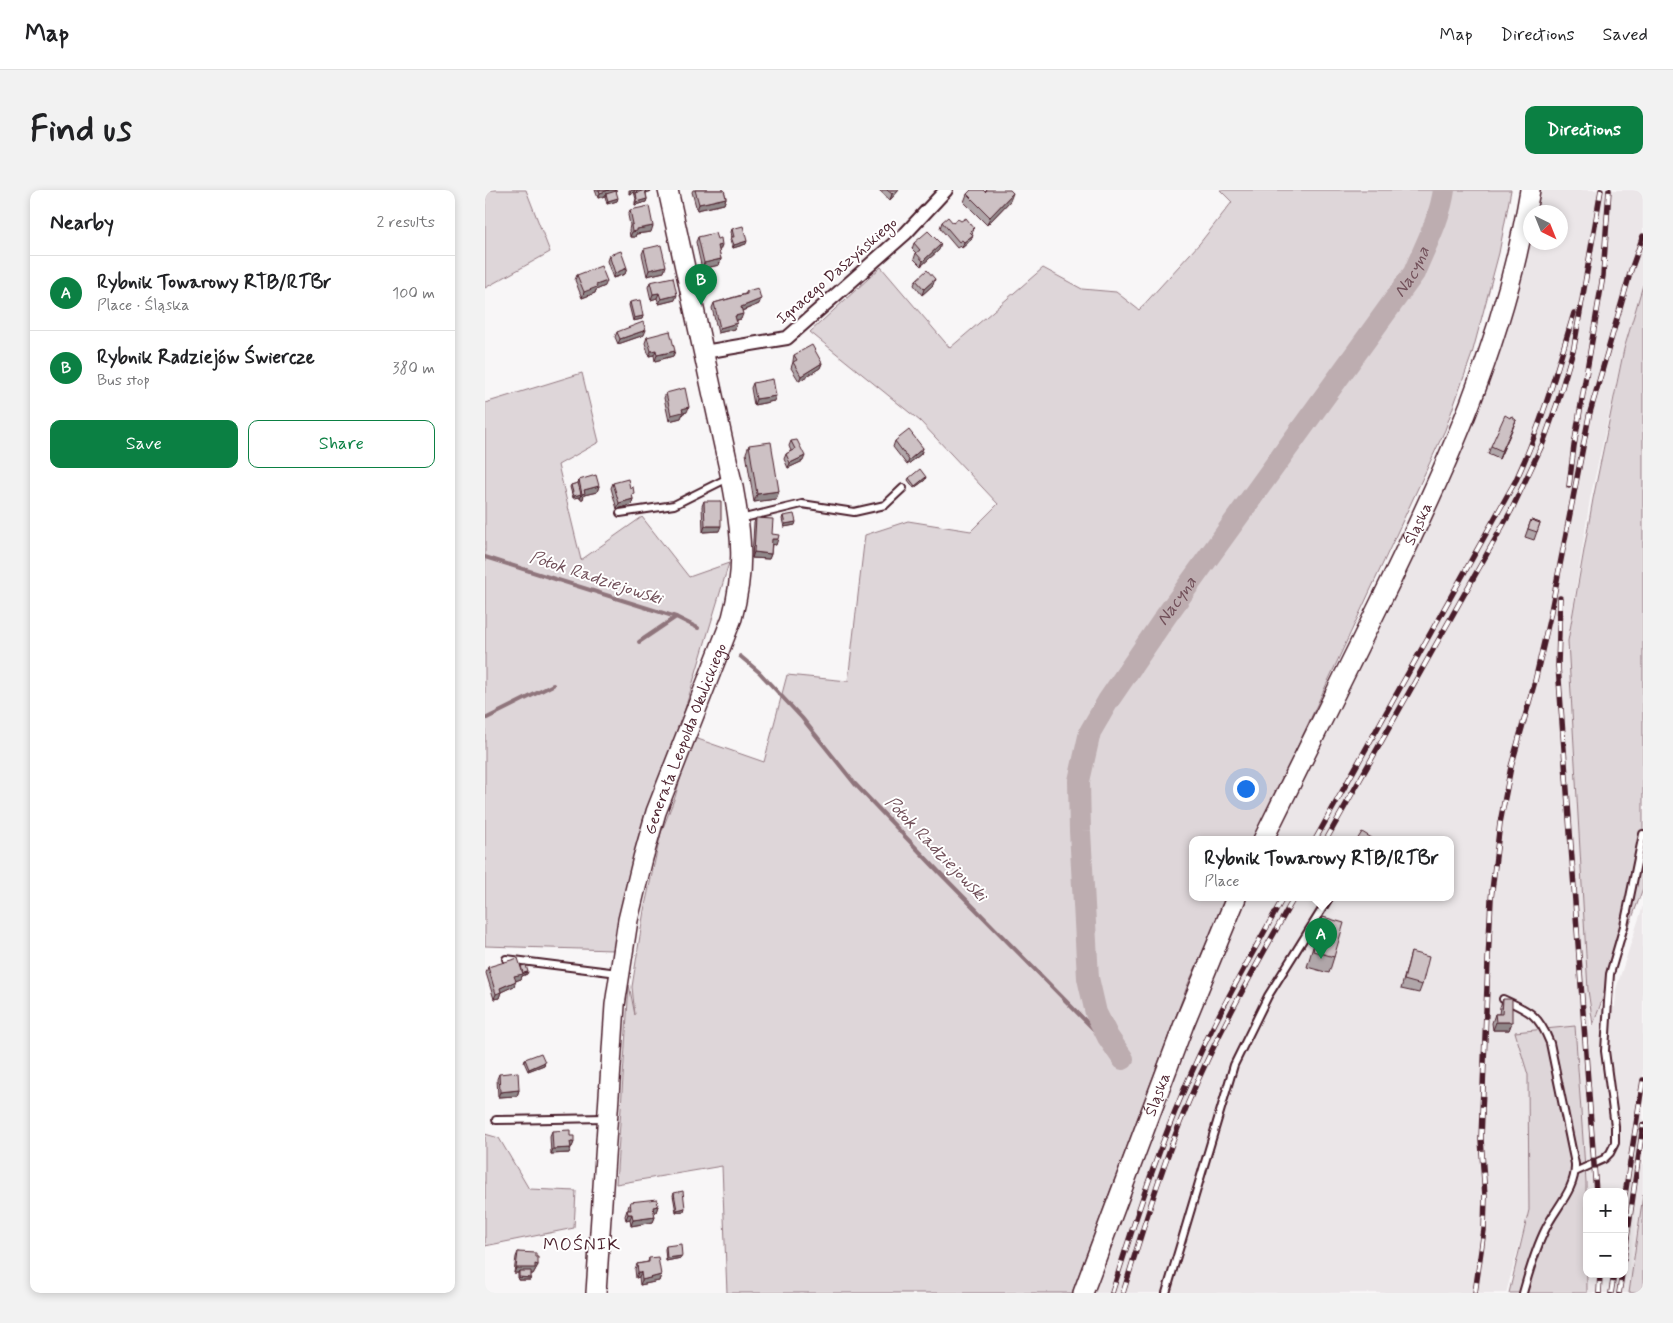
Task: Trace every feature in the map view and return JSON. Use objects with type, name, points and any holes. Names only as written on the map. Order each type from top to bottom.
[{"type":"street","name":"Generała Leopolda Okulickiego","points":[[596,1293],[607,1118],[619,973],[632,901],[651,828],[735,607],[741,562],[741,535],[731,476],[668,190]]},
{"type":"street","name":"Ignacego Daszyńskiego","points":[[704,352],[787,338],[906,233],[946,190]]},
{"type":"street","name":"Śląska","points":[[1265,836],[1427,507],[1463,425],[1484,369],[1504,303],[1521,236],[1530,190]]},
{"type":"street","name":"Śląska","points":[[1083,1293],[1198,987],[1235,901]]},
{"type":"lane","points":[[620,513],[673,505],[731,476]]},
{"type":"lane","points":[[739,519],[802,504],[855,512],[885,505],[903,488]]},
{"type":"lane","points":[[1575,1172],[1604,1160],[1615,1143],[1615,1126],[1605,1051],[1608,1001],[1611,974],[1624,926],[1643,834]]},
{"type":"lane","points":[[1166,1293],[1234,1065],[1269,996],[1327,901]]},
{"type":"lane","points":[[505,959],[619,973]]},
{"type":"lane","points":[[1503,999],[1532,1014],[1546,1034],[1557,1075],[1575,1172],[1570,1189],[1549,1221],[1538,1245],[1523,1293]]},
{"type":"lane","points":[[496,1120],[607,1118]]},
{"type":"shaded area","points":[[485,190],[526,190],[550,252],[485,288]]},
{"type":"shaded area","points":[[1220,190],[1511,190],[1499,253],[1472,354],[1445,430],[1256,836],[1189,836],[1189,901],[1226,901],[1188,984],[1072,1293],[727,1293],[722,1166],[616,1184],[629,985],[635,1015],[632,987],[644,910],[661,833],[675,797],[692,737],[764,762],[787,675],[848,681],[865,535],[908,521],[971,531],[998,504],[920,421],[810,332],[881,267],[950,348],[1043,268],[1082,289],[1116,292],[1139,310],[1200,243],[1232,202]]},
{"type":"shaded area","points":[[1541,190],[1643,190],[1643,285],[1624,349],[1590,499],[1568,641],[1590,1026],[1593,1025],[1599,1008],[1615,1007],[1616,989],[1643,906],[1643,1195],[1629,1293],[1587,1293],[1587,1278],[1628,1278],[1628,1188],[1587,1188],[1575,1026],[1516,1033],[1528,1075],[1529,1210],[1506,1293],[1091,1293],[1144,1149],[1212,979],[1247,901],[1454,901],[1454,836],[1276,836],[1399,584],[1524,250],[1568,250],[1568,205],[1538,205]]},
{"type":"shaded area","points":[[1643,285],[1643,888],[1593,1025],[1588,990],[1568,641],[1593,499],[1624,349]]},
{"type":"shaded area","points":[[582,373],[599,442],[558,465],[581,560],[642,517],[689,577],[729,563],[678,732],[658,786],[613,950],[485,946],[485,403]]},
{"type":"shaded area","points":[[1575,1026],[1586,1182],[1586,1188],[1583,1188],[1583,1278],[1587,1278],[1587,1293],[1509,1293],[1529,1210],[1528,1075],[1515,1032]]},
{"type":"shaded area","points":[[485,1134],[499,1138],[529,1189],[576,1191],[574,1228],[485,1246]]},
{"type":"shaded area","points":[[1643,1195],[1643,1293],[1629,1293]]},
{"type":"building","points":[[645,190],[647,199],[636,202],[636,193]]},
{"type":"building","points":[[695,190],[724,190],[726,198],[699,204]]},
{"type":"building","points":[[887,190],[896,190],[892,194]]},
{"type":"building","points":[[971,190],[983,190],[985,192],[987,190],[1010,190],[1013,193],[990,217],[967,194]]},
{"type":"building","points":[[616,191],[618,198],[608,201],[606,194]]},
{"type":"building","points":[[649,206],[653,226],[637,229],[637,231],[632,232],[631,225],[633,224],[630,210]]},
{"type":"building","points":[[948,217],[953,223],[958,219],[961,221],[966,218],[974,228],[970,232],[973,235],[964,242],[962,240],[959,242],[942,222]]},
{"type":"building","points":[[743,226],[747,241],[734,245],[731,237],[734,237],[732,229]]},
{"type":"building","points":[[928,231],[941,244],[923,261],[916,253],[920,250],[914,243]]},
{"type":"building","points":[[715,233],[717,239],[721,238],[722,245],[718,246],[721,259],[704,263],[698,237]]},
{"type":"building","points":[[661,245],[666,266],[649,270],[644,249]]},
{"type":"building","points":[[621,251],[627,268],[615,273],[609,255]]},
{"type":"building","points":[[601,266],[607,281],[584,292],[577,275]]},
{"type":"building","points":[[927,270],[935,279],[924,289],[916,280]]},
{"type":"building","points":[[673,277],[677,295],[661,299],[659,293],[653,294],[650,282]]},
{"type":"building","points":[[758,288],[761,299],[741,307],[743,314],[735,316],[737,323],[720,328],[714,303],[747,294],[747,291]]},
{"type":"building","points":[[640,300],[643,316],[634,318],[630,302]]},
{"type":"building","points":[[643,322],[646,330],[620,339],[617,332]]},
{"type":"building","points":[[670,331],[675,351],[657,355],[656,350],[651,351],[647,337]]},
{"type":"building","points":[[812,345],[822,363],[801,376],[793,362],[797,360],[794,355]]},
{"type":"building","points":[[773,379],[776,396],[756,399],[753,383]]},
{"type":"building","points":[[685,388],[689,407],[682,409],[683,412],[671,415],[666,393]]},
{"type":"building","points":[[1505,415],[1510,418],[1511,416],[1516,420],[1502,451],[1491,446]]},
{"type":"building","points":[[909,430],[923,448],[909,460],[895,441]]},
{"type":"building","points":[[797,440],[805,456],[790,463],[786,454],[795,449],[791,441]]},
{"type":"building","points":[[771,442],[779,491],[757,494],[749,445]]},
{"type":"building","points":[[920,469],[926,477],[915,486],[909,478]]},
{"type":"building","points":[[596,475],[599,486],[584,490],[585,493],[582,494],[579,480]]},
{"type":"building","points":[[628,479],[630,488],[633,487],[633,499],[619,503],[613,483]]},
{"type":"building","points":[[578,483],[581,494],[574,496],[571,485]]},
{"type":"building","points":[[704,501],[721,501],[721,526],[705,526]]},
{"type":"building","points":[[794,514],[796,522],[785,524],[783,516]]},
{"type":"building","points":[[756,518],[773,519],[772,534],[779,535],[778,539],[772,539],[771,554],[754,552]]},
{"type":"building","points":[[1531,520],[1540,523],[1537,532],[1528,529]]},
{"type":"building","points":[[1362,832],[1368,836],[1360,836]]},
{"type":"building","points":[[1323,917],[1344,923],[1334,957],[1313,951]]},
{"type":"building","points":[[1411,952],[1429,957],[1422,985],[1404,980]]},
{"type":"building","points":[[518,958],[523,974],[514,976],[516,981],[500,988],[501,992],[496,994],[488,967]]},
{"type":"building","points":[[526,965],[528,972],[523,973],[521,966]]},
{"type":"building","points":[[1503,999],[1512,999],[1512,1022],[1496,1022],[1495,1014],[1502,1014]]},
{"type":"building","points":[[541,1053],[545,1062],[529,1069],[525,1059]]},
{"type":"building","points":[[518,1072],[519,1090],[500,1092],[499,1074]]},
{"type":"building","points":[[570,1130],[570,1136],[574,1136],[574,1142],[570,1142],[571,1148],[553,1149],[552,1131]]},
{"type":"building","points":[[683,1191],[685,1208],[677,1210],[674,1193]]},
{"type":"building","points":[[657,1199],[658,1206],[653,1207],[655,1217],[633,1220],[632,1214],[628,1214],[627,1210],[631,1210],[630,1202]]},
{"type":"building","points":[[681,1244],[682,1256],[667,1258],[666,1246]]},
{"type":"building","points":[[518,1252],[536,1253],[538,1265],[535,1264],[535,1268],[516,1268]]},
{"type":"building","points":[[658,1257],[661,1275],[642,1280],[637,1264],[649,1262],[649,1258]]},
{"type":"building","points":[[519,1271],[531,1271],[531,1278],[519,1277]]},
{"type":"waterway","name":"Nacyna","points":[[1123,1059],[1108,1037],[1096,1013],[1088,978],[1079,781],[1090,732],[1108,701],[1166,616],[1414,273],[1436,222],[1444,190]]},
{"type":"waterway","name":"Potok Radziejowski","points":[[485,557],[676,617],[698,628]]},
{"type":"waterway","points":[[639,642],[676,617]]},
{"type":"waterway","name":"Potok Radziejowski","points":[[740,656],[759,672],[802,718],[855,784],[1119,1055]]},
{"type":"waterway","points":[[485,719],[553,685]]},
{"type":"railway","points":[[1328,836],[1511,511],[1543,443],[1574,347],[1601,190]]},
{"type":"railway","points":[[1569,486],[1603,276],[1609,190]]},
{"type":"railway","points":[[1475,1293],[1484,1230],[1485,1196],[1481,1139],[1491,899],[1500,823],[1511,767],[1535,681],[1550,616],[1589,416],[1631,270],[1643,236]]},
{"type":"railway","points":[[1317,836],[1516,480],[1541,418],[1574,313]]},
{"type":"railway","points":[[1560,598],[1558,666],[1596,1188]]},
{"type":"railway","points":[[1112,1293],[1151,1174],[1185,1087],[1218,1017],[1281,901]]},
{"type":"railway","points":[[1123,1293],[1161,1173],[1188,1103],[1225,1025],[1292,901]]},
{"type":"railway","points":[[1626,1188],[1643,1080]]},
{"type":"railway","points":[[1628,1233],[1643,1125]]},
{"type":"railway","points":[[1599,1293],[1600,1278]]},
{"type":"railway","points":[[1611,1293],[1613,1278]]},
{"type":"railway","points":[[1619,1293],[1621,1278]]},
{"type":"place","name":"Rybnik Radziejów Świercze","points":[[701,305]]},
{"type":"place","name":"Rybnik Towarowy RTB/RTBr","points":[[1321,959]]},
{"type":"district","name":"MOŚNIK","points":[[582,1245]]}]
